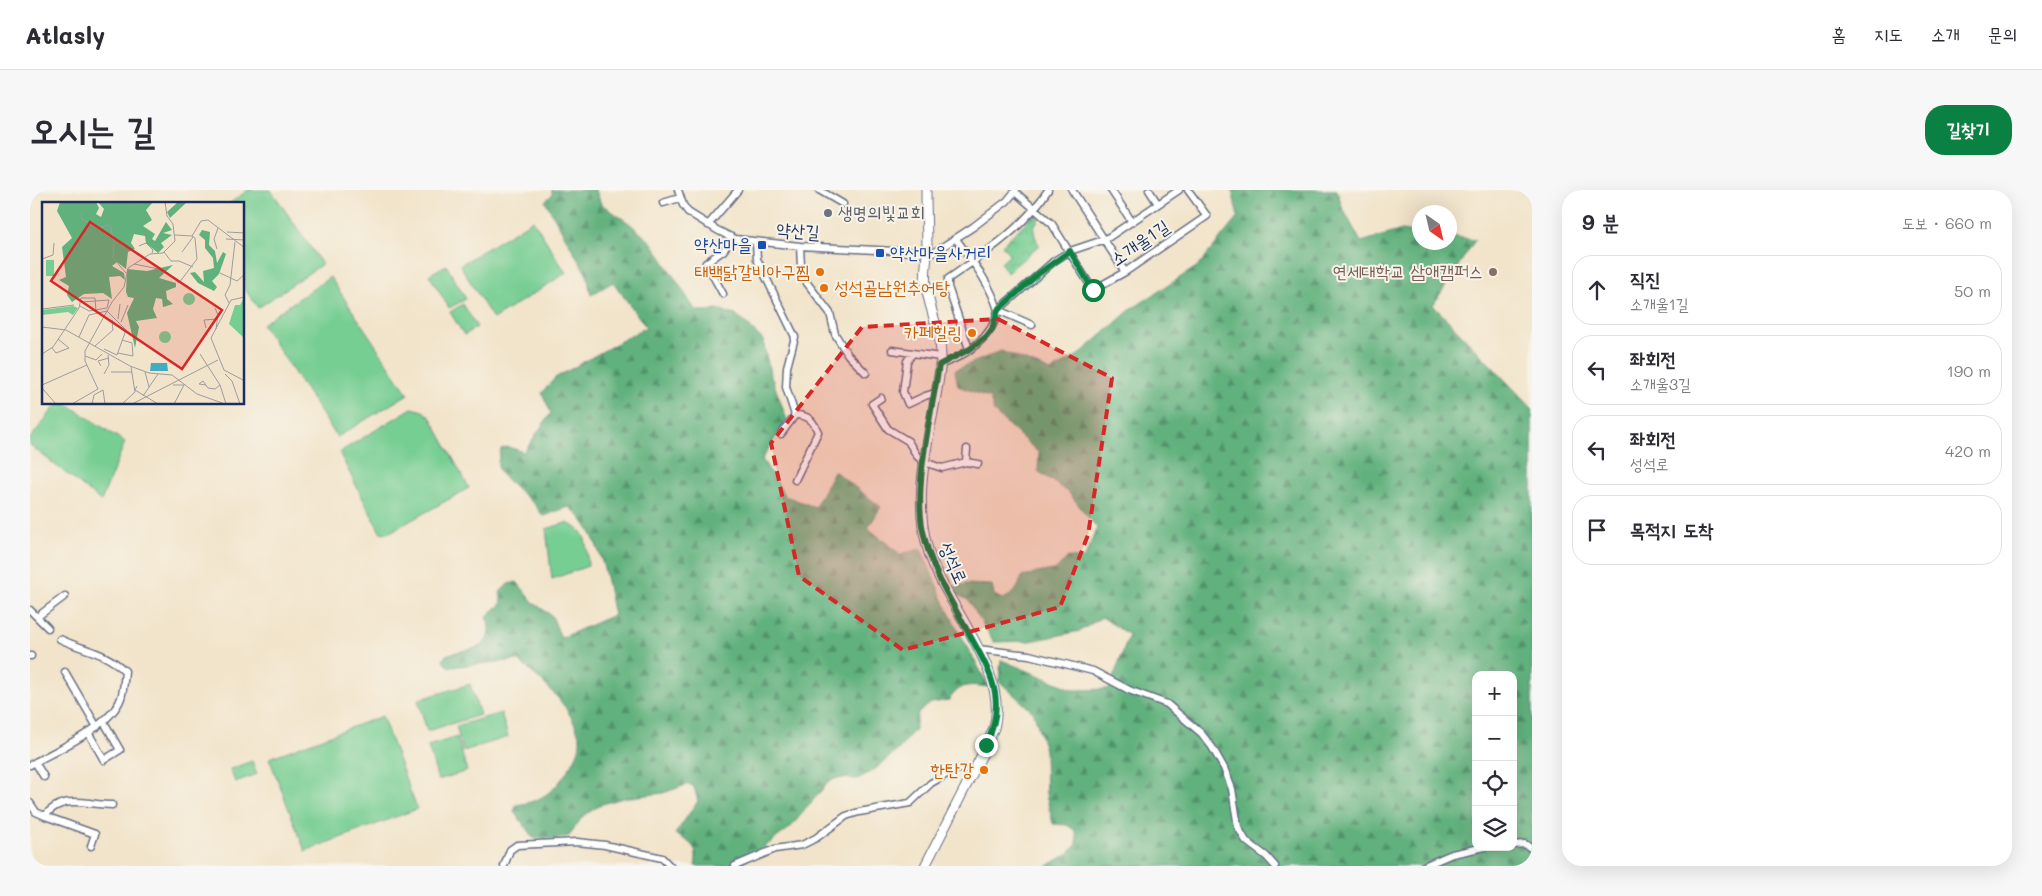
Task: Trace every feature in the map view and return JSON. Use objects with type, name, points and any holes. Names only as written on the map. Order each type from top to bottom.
[{"type":"street","name":"약산길","points":[[678,190],[688,212],[732,237],[756,242],[800,246],[927,253]]},
{"type":"street","points":[[708,225],[736,190]]},
{"type":"street","points":[[819,190],[843,204]]},
{"type":"street","name":"성석로","points":[[925,866],[994,728],[996,710],[992,679],[978,649],[936,572],[922,529],[921,496],[924,462],[940,361],[939,340],[927,293],[925,267],[927,253],[926,190]]},
{"type":"street","points":[[970,349],[948,287],[948,279],[1009,234],[1036,209],[1048,190]]},
{"type":"street","points":[[1072,190],[1106,239],[1125,272]]},
{"type":"street","points":[[1111,190],[1132,222]]},
{"type":"street","points":[[1149,190],[1158,204]]},
{"type":"street","points":[[892,350],[913,353],[940,361],[970,349],[986,337],[992,329],[998,310],[1038,274],[1070,251],[1106,239],[1179,190]]},
{"type":"street","name":"소개울1길","points":[[1016,191],[1052,224],[1093,290],[1125,272],[1207,216],[1188,190]]},
{"type":"street","points":[[927,253],[936,252],[956,239],[1007,201],[1016,191]]},
{"type":"street","points":[[663,204],[680,198]]},
{"type":"street","points":[[723,294],[706,263],[724,250],[732,237]]},
{"type":"street","points":[[956,239],[973,262],[994,298],[998,310],[1032,325]]},
{"type":"street","name":"약산길","points":[[756,242],[757,259],[795,337],[787,367],[786,387],[795,415]]},
{"type":"street","points":[[800,246],[801,266],[807,283],[830,313],[834,334],[848,356],[866,373]]},
{"type":"street","points":[[913,353],[907,361],[902,392],[908,404],[925,396],[935,394]]},
{"type":"street","points":[[881,398],[872,404],[888,429],[908,441],[917,456],[924,462],[942,468],[966,462],[978,464]]},
{"type":"street","points":[[781,434],[795,415],[805,415],[813,421],[818,432],[795,480]]},
{"type":"street","points":[[966,462],[967,449]]},
{"type":"street","points":[[37,617],[64,596]]},
{"type":"street","points":[[30,610],[48,628]]},
{"type":"street","points":[[44,777],[33,764],[104,722],[121,699],[125,671],[114,660],[106,656],[60,639]]},
{"type":"street","points":[[978,649],[1029,655],[1093,671],[1129,690],[1167,704],[1201,733],[1212,747],[1224,768],[1232,789],[1238,828],[1246,841],[1266,856],[1275,866]]},
{"type":"street","points":[[65,672],[97,727]]},
{"type":"street","points":[[88,732],[104,760],[120,750],[104,722]]},
{"type":"street","points":[[735,866],[775,849],[802,844],[816,838],[846,816],[910,802],[931,783],[956,769],[974,768]]},
{"type":"street","points":[[45,816],[50,810],[65,802],[82,801],[100,805],[112,805]]},
{"type":"street","points":[[30,802],[36,812],[95,834],[91,846]]},
{"type":"street","points":[[504,866],[510,850],[517,845],[577,842],[604,845],[662,858],[670,866]]},
{"type":"street","points":[[1517,845],[1525,844],[1532,849]]},
{"type":"street","points":[[1424,866],[1452,854],[1472,850]]},
{"type":"highlighted area","points":[[998,319],[1112,378],[1088,535],[1060,607],[903,650],[799,576],[771,443],[862,327]]},
{"type":"green space","points":[[248,190],[271,190],[322,264],[258,308],[245,289],[245,202],[232,202]]},
{"type":"green space","points":[[552,190],[596,190],[601,204],[629,223],[652,243],[696,311],[721,310],[738,316],[763,340],[770,373],[787,420],[762,459],[785,496],[815,507],[834,471],[881,507],[868,528],[900,554],[921,549],[947,609],[989,687],[962,687],[949,700],[931,703],[918,713],[915,729],[899,749],[873,771],[857,779],[838,778],[829,781],[790,828],[738,866],[695,866],[695,849],[675,834],[698,801],[694,787],[689,784],[663,793],[623,798],[602,804],[583,816],[569,836],[556,839],[533,838],[514,811],[516,805],[532,802],[551,791],[573,762],[579,750],[580,740],[571,717],[551,690],[518,660],[449,667],[443,660],[446,655],[472,649],[484,642],[488,637],[487,616],[502,603],[500,592],[508,584],[517,582],[534,603],[552,616],[561,638],[614,615],[600,556],[595,542],[580,517],[569,507],[543,516],[535,505],[502,475],[498,466],[501,449],[508,447],[524,452],[551,413],[542,393],[555,378],[646,327],[613,282],[591,295],[587,275],[545,201],[552,195]]},
{"type":"green space","points":[[1232,190],[1337,190],[1342,207],[1361,242],[1402,230],[1412,232],[1412,250],[1457,250],[1457,237],[1475,240],[1433,305],[1532,408],[1532,866],[1047,866],[1068,854],[1077,844],[1076,831],[1067,825],[1053,824],[1046,794],[1045,750],[1034,713],[999,681],[1001,660],[1075,690],[1109,689],[1129,635],[1102,617],[1080,631],[1031,641],[994,642],[968,600],[948,590],[965,584],[992,585],[994,595],[1002,599],[1015,591],[1022,576],[1057,569],[1068,557],[1084,559],[1097,528],[1069,493],[1038,471],[1039,453],[994,412],[990,398],[958,386],[955,370],[1001,351],[1051,371],[1080,354],[1130,310],[1198,266],[1238,217]]},
{"type":"green space","points":[[1035,214],[1039,219],[1035,225],[1034,232],[1039,245],[1007,273],[1001,263],[1010,255],[1002,245]]},
{"type":"green space","points":[[533,220],[566,273],[493,319],[460,265]]},
{"type":"green space","points":[[446,265],[466,299],[449,308],[429,275]]},
{"type":"green space","points":[[330,277],[408,394],[337,437],[262,324]]},
{"type":"green space","points":[[463,304],[477,327],[464,335],[450,312]]},
{"type":"green space","points":[[56,405],[69,405],[125,442],[101,501],[30,445],[30,439]]},
{"type":"green space","points":[[412,408],[423,411],[431,418],[469,488],[392,531],[387,533],[380,532],[340,454],[343,450]]},
{"type":"green space","points":[[566,523],[583,534],[588,566],[552,579],[546,529]]},
{"type":"green space","points":[[470,684],[480,715],[427,731],[418,700]]},
{"type":"green space","points":[[501,713],[508,737],[463,751],[456,726]]},
{"type":"green space","points":[[382,716],[417,809],[305,851],[269,758]]},
{"type":"green space","points":[[457,737],[467,771],[438,780],[428,746]]},
{"type":"green space","points":[[252,761],[257,774],[235,782],[230,769]]},
{"type":"place","name":"생명의빛교회","points":[[828,213]]},
{"type":"place","name":"약산마을","points":[[762,245]]},
{"type":"place","name":"약산마을사거리","points":[[880,253]]},
{"type":"place","name":"태백닭갈비아구찜","points":[[820,272]]},
{"type":"place","name":"연세대학교 삼애캠퍼스","points":[[1493,272]]},
{"type":"place","name":"성석골남원추어탕","points":[[824,288]]},
{"type":"place","name":"카페힐링","points":[[972,333]]},
{"type":"place","name":"한탄강","points":[[984,770]]},
{"type":"route","points":[[986,745],[994,728],[996,716],[995,692],[992,679],[936,572],[922,529],[921,496],[923,465],[939,365],[970,349],[986,337],[996,320],[998,310],[1038,274],[1070,251],[1093,290]]}]
